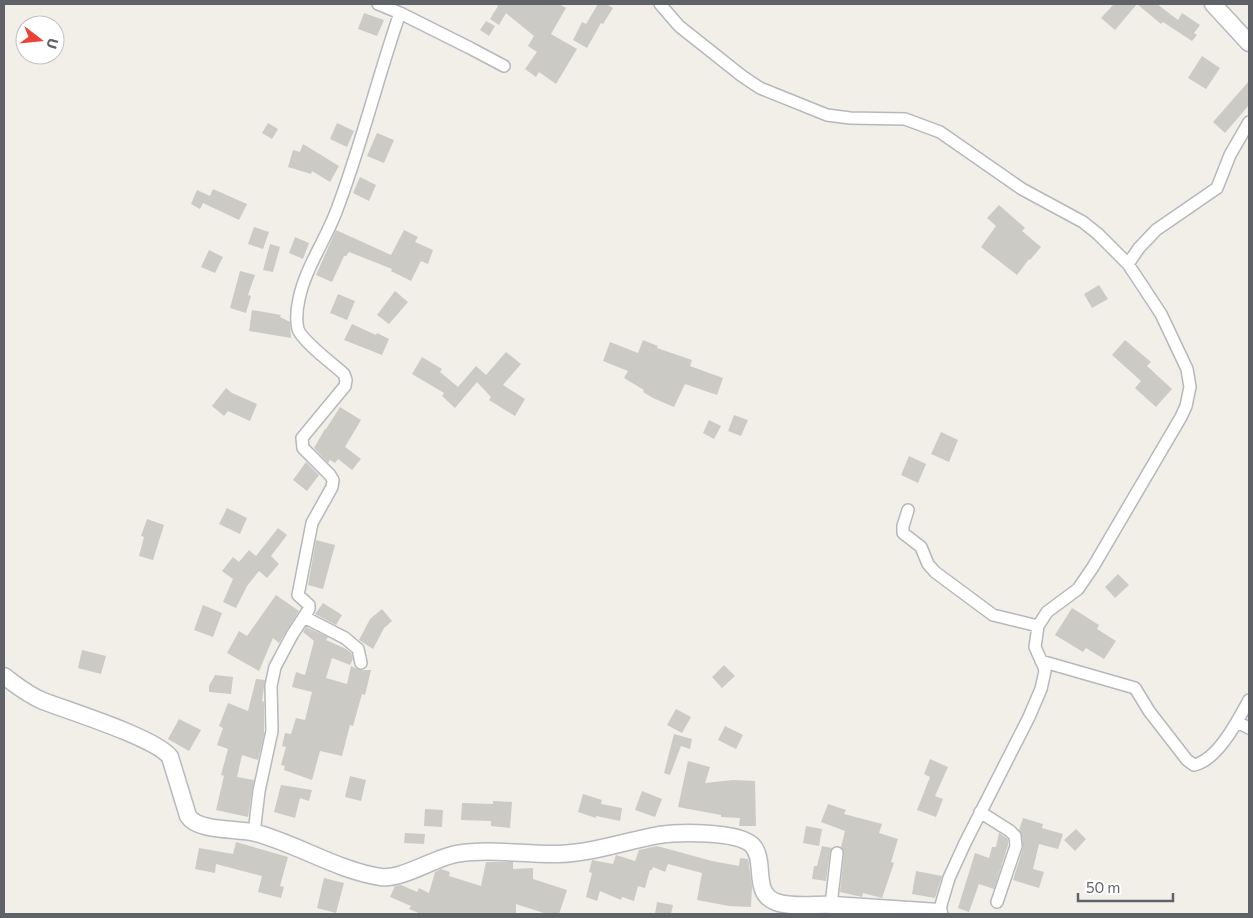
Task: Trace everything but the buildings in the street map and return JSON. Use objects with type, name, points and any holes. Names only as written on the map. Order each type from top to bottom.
[{"type":"street","points":[[378,4],[400,13],[504,66]]},
{"type":"street","points":[[4,676],[41,700],[122,731],[164,750],[170,757],[188,816],[194,823],[254,833],[285,842],[345,867],[365,873],[388,878],[457,854],[495,852],[576,853],[671,833],[717,835],[738,838],[752,846],[757,855],[762,886],[768,897],[772,900],[791,905],[831,905],[939,913],[953,870],[1041,689],[1045,671],[1035,647],[1038,626],[1047,612],[1078,589],[1093,567],[1181,417],[1188,399],[1190,382],[1184,362],[1161,314],[1128,264],[1083,222],[1022,189],[940,132],[905,119],[844,118],[827,115],[760,88],[679,26],[660,4]]},
{"type":"street","points":[[1213,4],[1249,43]]},
{"type":"street","points":[[254,833],[259,791],[272,731],[271,686],[275,667],[309,607],[298,595],[312,523],[332,487],[333,480],[303,448],[302,438],[344,386],[346,380],[344,374],[301,336],[298,325],[299,299],[339,204],[369,116],[386,54],[400,13]]},
{"type":"street","points":[[1128,264],[1139,248],[1156,230],[1217,188],[1230,155],[1249,122]]},
{"type":"street","points":[[908,510],[903,533],[921,547],[928,564],[935,572],[993,615],[1038,626]]},
{"type":"street","points":[[304,617],[345,638],[358,649],[361,663]]},
{"type":"street","points":[[1041,661],[1135,688],[1184,757],[1194,766],[1217,750],[1237,722],[1249,700]]},
{"type":"street","points":[[1237,722],[1249,728]]},
{"type":"street","points":[[980,812],[1015,836],[1016,846],[997,902]]},
{"type":"street","points":[[831,905],[837,854]]}]
